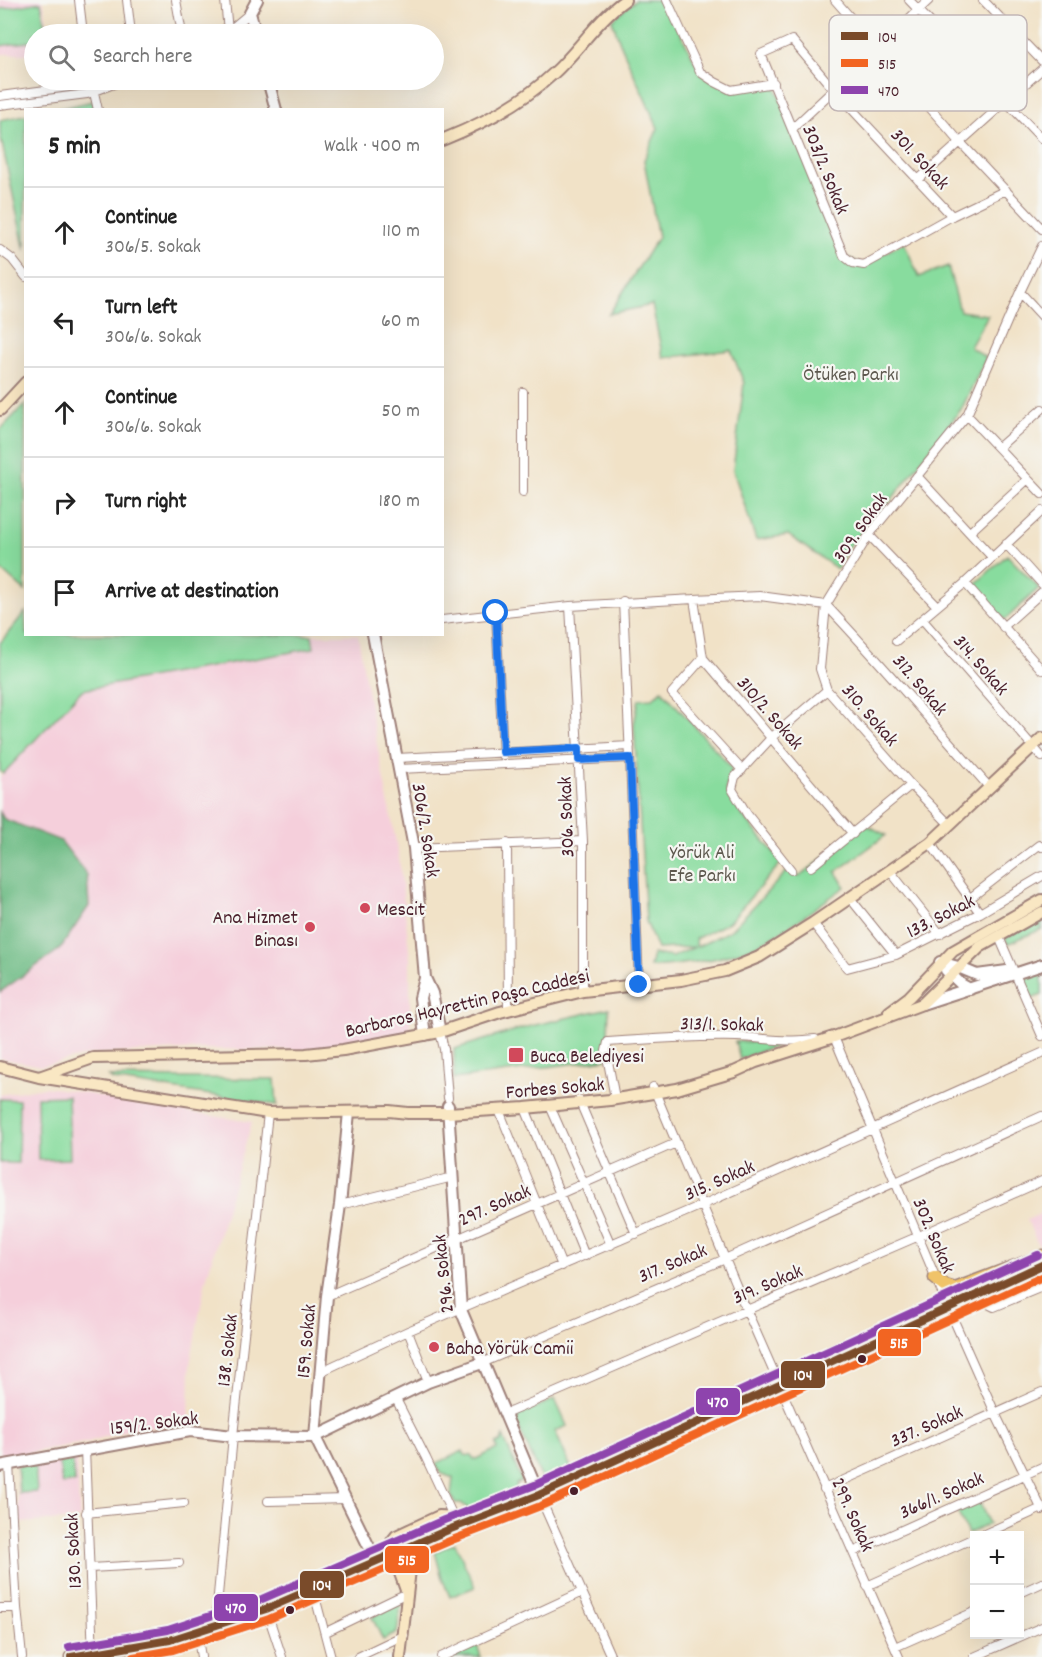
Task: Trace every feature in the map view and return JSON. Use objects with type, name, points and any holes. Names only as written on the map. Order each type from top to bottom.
[{"type":"main road","points":[[444,139],[490,118],[553,74],[612,9],[625,0]]},
{"type":"main road","points":[[0,410],[24,384]]},
{"type":"main road","name":"Barbaros Hayrettin Paşa Caddesi","points":[[39,1077],[93,1058],[306,1054],[344,1050],[440,1032],[508,1010],[583,991],[681,980],[725,971],[759,957],[930,843],[1042,738]]},
{"type":"main road","points":[[883,1017],[909,997],[953,951],[1042,900]]},
{"type":"main road","name":"Forbes Sokak","points":[[0,1067],[39,1077],[268,1113],[388,1111],[408,1113],[448,1106],[579,1100],[654,1091],[734,1072],[756,1062],[834,1037],[922,1004],[980,947],[1042,912]]},
{"type":"main road","name":"Forbes Sokak","points":[[448,1106],[499,1110],[550,1106],[614,1093],[654,1091]]},
{"type":"main road","points":[[935,1278],[945,1286],[955,1289],[1042,1256]]},
{"type":"main road","points":[[70,1657],[170,1640],[266,1609],[477,1518],[539,1495],[1042,1265]]},
{"type":"main road","points":[[408,1593],[392,1548],[396,1536],[439,1516],[477,1518]]},
{"type":"main road","points":[[400,1657],[411,1562],[409,1547]]},
{"type":"street","points":[[79,0],[82,24]]},
{"type":"street","points":[[127,0],[130,24]]},
{"type":"street","points":[[176,0],[180,24]]},
{"type":"street","points":[[225,0],[226,24]]},
{"type":"street","points":[[237,24],[250,13],[257,0]]},
{"type":"street","points":[[667,0],[700,72],[731,90],[774,83]]},
{"type":"street","points":[[835,0],[849,15]]},
{"type":"street","points":[[909,0],[923,15]]},
{"type":"street","points":[[913,15],[929,0]]},
{"type":"street","points":[[983,0],[998,15]]},
{"type":"street","points":[[250,13],[253,24]]},
{"type":"street","name":"301. Sokak","points":[[761,54],[792,40],[829,84]]},
{"type":"street","points":[[1027,45],[1042,61]]},
{"type":"street","name":"303/2. Sokak","points":[[761,54],[844,256],[853,263],[864,265],[952,216]]},
{"type":"street","points":[[1027,83],[1042,69]]},
{"type":"street","points":[[0,96],[46,90]]},
{"type":"street","points":[[0,105],[87,94],[89,90]]},
{"type":"street","points":[[93,90],[98,108]]},
{"type":"street","points":[[271,90],[275,108]]},
{"type":"street","points":[[793,128],[829,95]]},
{"type":"street","name":"301. Sokak","points":[[854,111],[952,216]]},
{"type":"street","points":[[933,111],[1042,229]]},
{"type":"street","points":[[918,180],[996,111]]},
{"type":"street","points":[[1016,111],[1042,139]]},
{"type":"street","points":[[952,216],[1006,190]]},
{"type":"street","name":"309. Sokak","points":[[826,605],[869,535],[967,415],[1042,246]]},
{"type":"street","points":[[0,250],[8,255],[24,275]]},
{"type":"street","points":[[1020,292],[1042,316]]},
{"type":"street","points":[[523,392],[523,492]]},
{"type":"street","points":[[999,447],[1042,408]]},
{"type":"street","points":[[967,415],[1042,494]]},
{"type":"street","points":[[917,476],[992,557]]},
{"type":"street","points":[[970,532],[1028,479]]},
{"type":"street","points":[[896,640],[964,583],[1042,511]]},
{"type":"street","points":[[869,535],[937,606]]},
{"type":"street","points":[[1006,544],[1042,584]]},
{"type":"street","points":[[964,583],[1042,670]]},
{"type":"street","points":[[1003,627],[1042,592]]},
{"type":"street","points":[[444,620],[623,602],[760,596],[826,605]]},
{"type":"street","points":[[694,599],[703,658],[672,693],[742,770]]},
{"type":"street","points":[[623,602],[639,985]]},
{"type":"street","name":"310. Sokak","points":[[826,605],[820,669],[827,690],[911,786],[949,824]]},
{"type":"street","name":"312. Sokak","points":[[826,605],[875,656],[910,699],[989,787]]},
{"type":"street","name":"306. Sokak","points":[[570,606],[583,841],[583,991]]},
{"type":"street","points":[[496,613],[504,764]]},
{"type":"street","name":"314. Sokak","points":[[922,620],[1042,757]]},
{"type":"street","name":"306/2. Sokak","points":[[373,636],[414,848],[425,978],[432,993],[440,1032]]},
{"type":"street","name":"310/2. Sokak","points":[[703,658],[853,834]]},
{"type":"street","points":[[791,870],[747,814],[732,789],[735,777],[772,737],[827,690]]},
{"type":"street","points":[[397,758],[630,746]]},
{"type":"street","points":[[399,769],[630,758]]},
{"type":"street","points":[[811,867],[911,786]]},
{"type":"street","points":[[414,848],[583,841]]},
{"type":"street","points":[[507,843],[508,1010]]},
{"type":"street","points":[[930,843],[980,914]]},
{"type":"street","points":[[969,899],[1039,845],[1042,847]]},
{"type":"street","points":[[890,871],[940,934]]},
{"type":"street","name":"133. Sokak","points":[[813,923],[847,968],[896,955],[980,914],[1042,876]]},
{"type":"street","points":[[850,898],[896,955]]},
{"type":"street","points":[[999,937],[1042,1036]]},
{"type":"street","points":[[940,962],[954,971],[970,989]]},
{"type":"street","name":"Forbes Sokak","points":[[922,1004],[1042,965]]},
{"type":"street","points":[[954,971],[977,975],[1007,971],[1015,975]]},
{"type":"street","points":[[425,978],[420,998],[425,1035]]},
{"type":"street","points":[[440,1032],[444,1049],[448,1106]]},
{"type":"street","name":"313/1. Sokak","points":[[614,1093],[606,1051],[608,1042],[738,1037],[794,1042],[834,1037]]},
{"type":"street","name":"302. Sokak","points":[[834,1037],[935,1278],[995,1413],[1042,1508]]},
{"type":"street","name":"315. Sokak","points":[[320,1372],[408,1331],[611,1245],[1042,1053]]},
{"type":"street","name":"299. Sokak","points":[[654,1091],[746,1309],[899,1657]]},
{"type":"street","points":[[579,1100],[636,1234]]},
{"type":"street","name":"296. Sokak","points":[[448,1106],[461,1310],[539,1495]]},
{"type":"street","points":[[550,1106],[611,1245]]},
{"type":"street","points":[[525,1108],[585,1256]]},
{"type":"street","points":[[499,1110],[562,1266]]},
{"type":"street","name":"159. Sokak","points":[[315,1437],[327,1296],[340,1205],[349,1112]]},
{"type":"street","name":"138. Sokak","points":[[215,1627],[268,1113]]},
{"type":"street","name":"317. Sokak","points":[[315,1437],[428,1382],[482,1363],[725,1259],[1042,1116]]},
{"type":"street","name":"297. Sokak","points":[[327,1296],[675,1143]]},
{"type":"street","points":[[340,1205],[453,1177]]},
{"type":"street","name":"319. Sokak","points":[[504,1414],[1042,1181]]},
{"type":"street","points":[[972,1296],[994,1307],[1042,1287]]},
{"type":"street","points":[[948,1307],[955,1289]]},
{"type":"street","points":[[408,1331],[428,1382]]},
{"type":"street","name":"337. Sokak","points":[[824,1489],[1042,1392]]},
{"type":"street","points":[[396,1399],[453,1516]]},
{"type":"street","name":"159/2. Sokak","points":[[4,1465],[190,1431],[233,1436],[315,1437]]},
{"type":"street","points":[[315,1437],[376,1561]]},
{"type":"street","name":"130. Sokak","points":[[85,1449],[92,1654]]},
{"type":"street","points":[[4,1465],[22,1657]]},
{"type":"street","name":"366/1. Sokak","points":[[853,1552],[1042,1467]]},
{"type":"street","points":[[539,1495],[611,1657]]},
{"type":"street","points":[[268,1501],[346,1499]]},
{"type":"street","points":[[86,1513],[184,1503]]},
{"type":"street","points":[[991,1531],[1042,1508]]},
{"type":"street","points":[[867,1586],[970,1540]]},
{"type":"street","points":[[90,1568],[179,1563]]},
{"type":"street","points":[[1024,1591],[1042,1583]]},
{"type":"street","points":[[313,1589],[331,1657]]},
{"type":"street","points":[[441,1657],[582,1592]]},
{"type":"street","points":[[326,1632],[408,1593]]},
{"type":"street","points":[[0,1608],[17,1608]]},
{"type":"street","points":[[266,1609],[282,1657]]},
{"type":"street","points":[[895,1647],[970,1614]]},
{"type":"street","points":[[974,1657],[1042,1627]]},
{"type":"street","points":[[197,1633],[201,1657]]},
{"type":"street","points":[[358,1657],[404,1635]]},
{"type":"street","points":[[169,1657],[170,1640]]},
{"type":"shaded area","points":[[0,0],[43,0],[47,24],[24,24],[24,54],[0,54]]},
{"type":"shaded area","points":[[312,636],[358,636],[399,857],[410,958],[410,1033],[305,1050],[201,1049],[94,1054],[41,1066],[0,1058],[0,777],[82,690],[313,648]]},
{"type":"shaded area","points":[[44,1087],[252,1122],[205,1283],[190,1364],[189,1425],[131,1429],[88,1442],[0,1458],[0,1095]]},
{"type":"shaded area","points":[[1042,1213],[1042,1243],[1038,1245],[1027,1220]]},
{"type":"shaded area","points":[[76,1453],[80,1519],[19,1523],[16,1465],[49,1463],[49,1458]]},
{"type":"green space","name":"Ötüken Parkı","points":[[636,0],[663,0],[700,71],[731,90],[774,83],[844,256],[864,265],[904,242],[919,277],[948,266],[960,311],[988,315],[970,347],[986,358],[962,408],[885,508],[847,548],[837,569],[788,535],[756,540],[733,470],[744,383],[731,350],[663,358],[652,305],[609,314],[658,237],[644,160],[658,128],[612,20]]},
{"type":"green space","points":[[41,2],[44,24],[24,24],[24,42],[0,46],[0,9]]},
{"type":"green space","points":[[93,101],[95,108],[62,108]]},
{"type":"green space","points":[[24,115],[24,246],[0,134],[0,120]]},
{"type":"green space","points":[[24,405],[24,590],[0,569],[0,430]]},
{"type":"green space","points":[[1007,555],[1039,588],[1005,620],[972,587]]},
{"type":"green space","points":[[24,613],[24,636],[312,636],[314,648],[82,690],[3,774],[0,771],[0,643]]},
{"type":"green space","name":"Yörük Ali Efe Parkı","points":[[662,690],[732,768],[726,789],[742,815],[782,862],[729,922],[695,939],[697,947],[731,930],[790,868],[799,877],[865,824],[886,835],[836,872],[845,887],[763,942],[714,959],[650,967],[653,954],[672,957],[695,947],[657,949],[646,921],[634,724],[639,699],[653,698]]},
{"type":"green space","points":[[0,812],[4,819],[61,841],[87,875],[89,906],[60,949],[0,992]]},
{"type":"green space","points":[[1042,917],[1042,929],[1007,944],[1005,938]]},
{"type":"green space","points":[[1042,973],[1042,995],[1031,999],[1024,979]]},
{"type":"green space","points":[[609,1008],[607,1059],[454,1079],[454,1049],[527,1027]]},
{"type":"green space","points":[[735,1041],[781,1044],[740,1059]]},
{"type":"green space","points":[[109,1077],[275,1079],[277,1105],[113,1080]]},
{"type":"green space","points":[[68,1096],[70,1159],[38,1160],[37,1097]]},
{"type":"green space","points":[[0,1099],[19,1100],[18,1163],[0,1163]]},
{"type":"green space","points":[[555,1399],[567,1426],[555,1431],[571,1468],[543,1481],[514,1417]]},
{"type":"green space","points":[[503,1436],[522,1481],[516,1484],[518,1491],[472,1512],[461,1503],[455,1503],[451,1495],[453,1478],[440,1473],[435,1464],[463,1451],[465,1455],[471,1456],[474,1460],[497,1449],[496,1444],[501,1442]]},
{"type":"green space","points":[[72,1461],[75,1482],[62,1484],[59,1462]]},
{"type":"green space","points":[[35,1464],[37,1492],[19,1493],[17,1465]]},
{"type":"green space","points":[[978,1499],[989,1524],[970,1531],[968,1534],[956,1509]]},
{"type":"green space","points":[[455,1543],[475,1587],[450,1597],[435,1552]]},
{"type":"green space","points":[[401,1603],[397,1633],[383,1640],[372,1617]]},
{"type":"green space","points":[[477,1645],[481,1657],[451,1657]]},
{"type":"transit line","name":"470","points":[[69,1647],[168,1630],[262,1599],[444,1520],[535,1485],[1038,1255]]},
{"type":"transit line","name":"104","points":[[71,1657],[170,1640],[266,1609],[448,1530],[539,1495],[1042,1265]]},
{"type":"transit line","name":"515","points":[[133,1657],[173,1650],[269,1619],[452,1540],[543,1505],[1042,1277]]},
{"type":"place","name":"Mescit","points":[[365,908]]},
{"type":"place","name":"Ana Hizmet Binası","points":[[310,927]]},
{"type":"place","name":"Buca Belediyesi","points":[[516,1055]]},
{"type":"place","name":"Baha Yörük Camii","points":[[434,1347]]},
{"type":"route","points":[[496,613],[503,752],[579,748],[579,760],[630,758],[639,985]]}]
